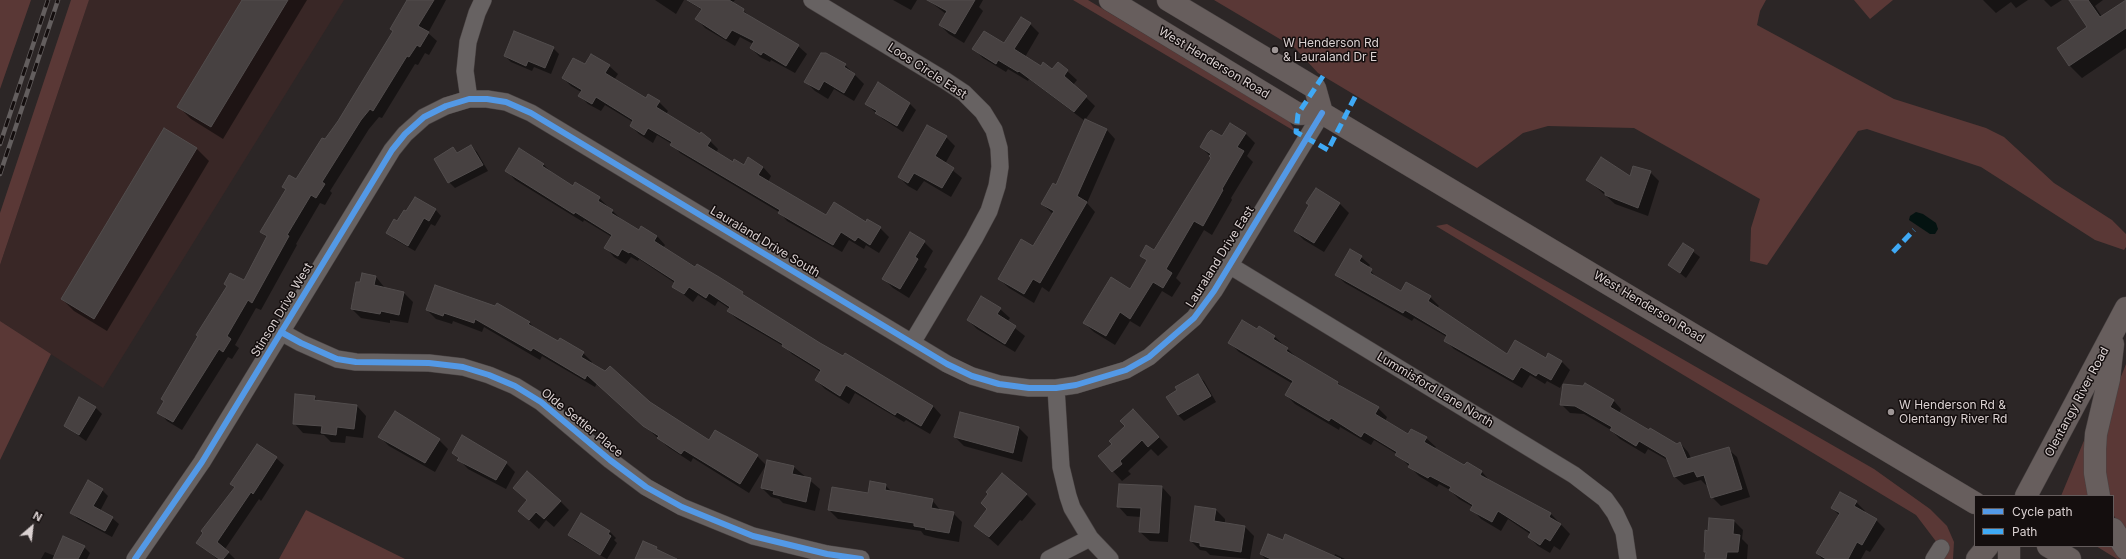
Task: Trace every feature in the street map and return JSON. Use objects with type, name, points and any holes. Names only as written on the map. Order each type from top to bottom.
[{"type":"main road","name":"West Henderson Road","points":[[1110,0],[1298,114],[1322,112],[1974,502]]},
{"type":"main road","points":[[1168,0],[1315,88],[1322,112]]},
{"type":"main road","name":"Olentangy River Road","points":[[2027,495],[2126,308]]},
{"type":"main road","points":[[2099,495],[2094,462],[2096,434],[2109,379],[2116,328]]},
{"type":"main road","points":[[2114,531],[2126,549]]},
{"type":"main road","points":[[1977,559],[1987,547]]},
{"type":"main road","points":[[2009,547],[2009,559]]},
{"type":"main road","points":[[2050,547],[2070,559]]},
{"type":"street","points":[[469,100],[465,71],[468,42],[476,12],[483,0]]},
{"type":"street","name":"Loos Circle East","points":[[812,0],[964,93],[983,112],[994,130],[999,148],[1000,167],[997,186],[988,211],[974,239],[912,343]]},
{"type":"street","name":"Lauraland Drive South","points":[[469,100],[487,99],[506,102],[531,113],[947,364],[972,376],[999,384],[1029,388],[1056,388]]},
{"type":"street","name":"Stinson Drive West","points":[[135,559],[202,462],[396,145],[424,117],[446,106],[469,100]]},
{"type":"street","name":"Lauraland Drive East","points":[[1056,388],[1102,379],[1126,370],[1149,358],[1194,318],[1214,291],[1322,112]]},
{"type":"street","name":"Lummisford Lane North","points":[[1229,265],[1574,475],[1605,498],[1616,513],[1624,532],[1628,559]]},
{"type":"street","name":"Olde Settler Place","points":[[282,332],[300,343],[337,359],[356,362],[429,363],[463,367],[490,375],[515,386],[541,402],[616,465],[646,487],[682,507],[753,536],[827,554],[861,559]]},
{"type":"street","points":[[1056,388],[1064,482],[1072,508],[1090,538],[1110,559]]},
{"type":"street","points":[[1049,559],[1090,538]]},
{"type":"shaded area","points":[[0,0],[31,0],[0,89]]},
{"type":"shaded area","points":[[71,0],[89,0],[0,265],[0,213]]},
{"type":"shaded area","points":[[89,0],[344,0],[103,388],[0,321],[0,265]]},
{"type":"shaded area","points":[[1073,0],[1088,0],[1289,121],[1296,132]]},
{"type":"shaded area","points":[[1214,0],[1766,0],[1760,11],[1757,25],[1894,99],[1986,128],[2004,137],[2054,183],[2112,220],[2126,234],[2126,247],[2124,250],[2095,240],[1981,167],[1867,129],[1858,131],[1767,265],[1750,261],[1751,228],[1760,199],[1634,128],[1548,126],[1523,133],[1477,168],[1318,73],[1295,48]]},
{"type":"shaded area","points":[[1854,0],[1893,0],[1870,19]]},
{"type":"shaded area","points":[[1916,212],[1923,214],[1936,223],[1938,229],[1935,234],[1930,234],[1909,220],[1910,216]]},
{"type":"shaded area","points":[[1447,224],[1874,469],[1930,509],[1947,526],[1954,542],[1953,559],[1934,559],[1941,548],[1916,515],[1436,226]]},
{"type":"shaded area","points":[[0,321],[51,354],[0,460]]},
{"type":"shaded area","points":[[2126,364],[2126,537],[2114,516],[2114,495],[2107,495],[2102,473],[2111,402]]},
{"type":"shaded area","points":[[2090,426],[2093,495],[2061,495]]},
{"type":"shaded area","points":[[306,510],[405,559],[279,559]]},
{"type":"shaded area","points":[[2098,547],[2114,547],[2126,559],[2117,559]]},
{"type":"building","points":[[242,0],[288,0],[211,127],[177,107]]},
{"type":"building","points":[[407,0],[434,0],[418,26],[429,32],[420,47],[417,45],[409,57],[407,56],[373,111],[370,109],[361,120],[322,182],[325,184],[316,198],[311,195],[287,235],[289,236],[252,303],[248,300],[227,336],[231,339],[223,352],[219,349],[173,422],[157,413],[164,401],[161,399],[198,336],[196,335],[227,286],[224,284],[230,273],[244,280],[267,236],[260,232],[286,189],[282,187],[289,175],[296,179],[322,138],[325,139],[338,121],[393,31],[390,29]]},
{"type":"building","points":[[687,0],[729,0],[744,9],[743,12],[799,45],[786,66],[763,52],[761,55],[750,48],[754,41],[732,30],[726,39],[695,19],[702,9]]},
{"type":"building","points":[[927,0],[975,0],[955,34],[939,25],[947,11]]},
{"type":"building","points":[[2069,0],[2088,0],[2100,17],[2126,0],[2126,28],[2069,66],[2057,48],[2087,27]]},
{"type":"building","points":[[1021,17],[1031,23],[1014,49],[1041,66],[1043,62],[1052,69],[1058,62],[1068,70],[1064,76],[1087,96],[1074,112],[1019,71],[1018,72],[998,60],[996,64],[972,49],[984,31],[1004,43]]},
{"type":"building","points":[[514,31],[554,47],[545,68],[528,61],[526,66],[504,56]]},
{"type":"building","points":[[821,53],[826,53],[846,64],[844,67],[855,74],[844,93],[824,81],[819,90],[804,82]]},
{"type":"building","points":[[591,54],[610,65],[605,73],[646,98],[648,94],[660,101],[656,107],[700,134],[701,132],[711,140],[707,146],[733,162],[734,159],[744,165],[748,157],[763,167],[758,175],[826,215],[834,202],[866,222],[867,219],[881,227],[870,245],[858,237],[855,241],[841,232],[833,245],[778,213],[780,210],[670,145],[672,142],[648,128],[644,135],[630,126],[633,120],[596,97],[592,104],[578,96],[582,90],[562,78],[573,58],[585,64]]},
{"type":"building","points":[[878,82],[910,103],[897,126],[875,113],[877,111],[865,104]]},
{"type":"building","points":[[1085,119],[1107,129],[1077,196],[1087,202],[1040,283],[1033,279],[1024,294],[998,279],[1021,239],[1033,246],[1054,211],[1041,204],[1053,183],[1056,185]]},
{"type":"building","points":[[1230,123],[1246,133],[1237,147],[1244,151],[1203,226],[1194,221],[1166,269],[1172,273],[1163,288],[1153,282],[1130,319],[1120,312],[1106,336],[1083,323],[1111,277],[1130,289],[1147,260],[1140,256],[1146,245],[1154,250],[1211,158],[1209,156],[1211,154],[1200,147],[1208,133],[1211,130],[1222,136]]},
{"type":"building","points":[[927,125],[947,136],[935,156],[954,168],[942,188],[914,173],[908,183],[898,177]]},
{"type":"building","points":[[164,128],[197,148],[94,319],[61,299]]},
{"type":"building","points":[[471,145],[483,165],[448,183],[434,159],[453,147],[457,153]]},
{"type":"building","points":[[519,148],[544,164],[542,166],[573,186],[575,182],[600,197],[598,201],[613,210],[611,213],[639,230],[641,226],[657,236],[654,241],[695,267],[697,264],[743,292],[742,294],[820,343],[843,356],[845,353],[933,406],[921,426],[897,412],[895,415],[846,385],[840,396],[815,380],[821,370],[782,346],[783,344],[727,311],[730,307],[709,293],[706,298],[689,287],[684,294],[672,287],[675,281],[630,252],[629,253],[622,249],[618,256],[604,248],[612,235],[575,212],[574,214],[505,171]]},
{"type":"building","points":[[1601,157],[1630,176],[1633,166],[1651,171],[1638,208],[1605,195],[1605,192],[1586,180]]},
{"type":"building","points":[[1316,188],[1340,203],[1314,243],[1294,231],[1309,205],[1306,203]]},
{"type":"building","points":[[415,197],[436,209],[429,221],[424,218],[408,246],[386,233],[394,219],[397,221]]},
{"type":"building","points":[[910,232],[925,241],[915,257],[918,259],[900,289],[882,279]]},
{"type":"building","points":[[1683,243],[1694,250],[1680,273],[1668,265]]},
{"type":"building","points":[[1350,249],[1362,256],[1359,261],[1372,269],[1370,273],[1401,291],[1406,282],[1431,296],[1428,301],[1507,354],[1515,340],[1546,358],[1548,353],[1562,361],[1551,380],[1538,373],[1536,376],[1521,367],[1513,380],[1444,341],[1447,335],[1405,310],[1403,313],[1335,275]]},
{"type":"building","points":[[362,273],[376,276],[374,285],[404,292],[399,315],[381,311],[380,314],[351,309],[356,282],[360,282]]},
{"type":"building","points":[[435,285],[495,306],[497,303],[530,322],[528,324],[558,341],[560,338],[584,352],[581,357],[605,371],[610,366],[650,402],[709,440],[715,430],[758,455],[740,484],[684,450],[681,454],[657,438],[659,436],[643,426],[587,375],[585,379],[533,348],[531,351],[475,319],[474,323],[444,313],[443,316],[426,310]]},
{"type":"building","points":[[981,296],[1001,308],[997,314],[1016,326],[1005,344],[967,320]]},
{"type":"building","points":[[1242,320],[1257,329],[1259,326],[1275,336],[1273,339],[1288,348],[1286,351],[1338,382],[1337,384],[1379,407],[1375,414],[1408,434],[1411,429],[1427,437],[1424,442],[1464,465],[1467,462],[1482,471],[1480,475],[1551,513],[1549,517],[1561,524],[1550,541],[1545,538],[1540,545],[1528,537],[1531,532],[1498,511],[1492,522],[1470,510],[1473,505],[1449,490],[1451,487],[1430,476],[1428,478],[1408,467],[1410,464],[1395,455],[1397,452],[1364,432],[1361,437],[1331,418],[1329,421],[1285,395],[1293,381],[1228,343]]},
{"type":"building","points":[[1198,374],[1211,396],[1178,415],[1166,397],[1177,390],[1175,387]]},
{"type":"building","points":[[1585,383],[1614,400],[1610,407],[1649,430],[1650,428],[1677,444],[1680,442],[1687,459],[1729,447],[1742,489],[1711,498],[1704,475],[1697,477],[1694,471],[1674,477],[1666,457],[1639,441],[1636,446],[1610,430],[1612,427],[1575,406],[1560,405],[1563,384],[1583,386]]},
{"type":"building","points":[[295,394],[315,396],[314,400],[357,405],[354,429],[337,427],[336,435],[321,433],[322,426],[293,424]]},
{"type":"building","points":[[79,397],[96,407],[79,435],[64,426]]},
{"type":"building","points":[[1133,409],[1159,437],[1148,447],[1142,440],[1120,461],[1122,464],[1112,472],[1098,456],[1112,444],[1109,441],[1125,426],[1120,421]]},
{"type":"building","points":[[395,411],[440,439],[425,463],[378,437]]},
{"type":"building","points":[[960,412],[1019,427],[1013,453],[954,437]]},
{"type":"building","points":[[462,435],[507,462],[496,480],[457,460],[459,458],[452,453]]},
{"type":"building","points":[[257,444],[277,457],[253,494],[251,492],[217,542],[229,552],[223,559],[219,559],[196,543],[203,533],[201,531],[235,487],[230,484]]},
{"type":"building","points":[[767,460],[794,466],[792,474],[811,478],[806,502],[773,494],[774,491],[761,488]]},
{"type":"building","points":[[527,471],[561,501],[544,519],[536,512],[529,520],[518,511],[527,500],[513,488]]},
{"type":"building","points":[[1002,473],[1027,494],[989,537],[974,526],[987,509],[981,503],[988,494],[986,492]]},
{"type":"building","points":[[88,480],[103,489],[93,506],[113,517],[105,531],[70,513]]},
{"type":"building","points":[[870,481],[886,484],[885,490],[933,499],[931,508],[954,512],[949,533],[914,526],[914,523],[828,510],[832,487],[868,493]]},
{"type":"building","points":[[1119,484],[1162,486],[1159,533],[1139,532],[1141,508],[1117,507]]},
{"type":"building","points":[[1840,492],[1857,501],[1854,506],[1877,519],[1862,545],[1857,542],[1848,559],[1826,559],[1816,553],[1840,513],[1831,508]]},
{"type":"building","points":[[1195,506],[1216,509],[1214,521],[1245,526],[1241,552],[1200,546],[1200,543],[1190,541]]},
{"type":"building","points":[[581,513],[610,531],[608,534],[611,536],[600,555],[568,535]]},
{"type":"building","points":[[1709,518],[1734,520],[1733,534],[1740,535],[1738,552],[1727,552],[1726,559],[1705,559],[1705,530],[1708,531]]},
{"type":"building","points":[[1268,534],[1283,540],[1285,534],[1341,559],[1271,559],[1260,554]]},
{"type":"building","points":[[63,536],[85,546],[78,559],[53,559]]},
{"type":"building","points":[[643,541],[657,547],[656,549],[677,559],[635,559]]},
{"type":"railway","points":[[0,144],[48,0]]},
{"type":"railway","points":[[0,174],[58,0]]},
{"type":"marked path","points":[[1323,76],[1298,114],[1296,132],[1328,150],[1356,95]]},
{"type":"marked path","points":[[1893,252],[1914,230]]},
{"type":"cycle path","points":[[135,559],[202,462],[392,150],[405,134],[424,117],[446,106],[469,99],[487,99],[506,102],[531,113],[947,364],[972,376],[999,384],[1029,388],[1056,388],[1076,385],[1126,370],[1149,357],[1194,318],[1214,291],[1322,113]]},
{"type":"cycle path","points":[[281,332],[301,343],[337,359],[356,362],[429,363],[463,367],[489,375],[515,386],[541,402],[610,460],[646,487],[682,507],[753,536],[827,554],[861,559]]},
{"type":"place","name":"W Henderson Rd & Lauraland Dr E","points":[[1275,50]]},
{"type":"place","name":"W Henderson Rd & Olentangy River Rd","points":[[1891,412]]}]
